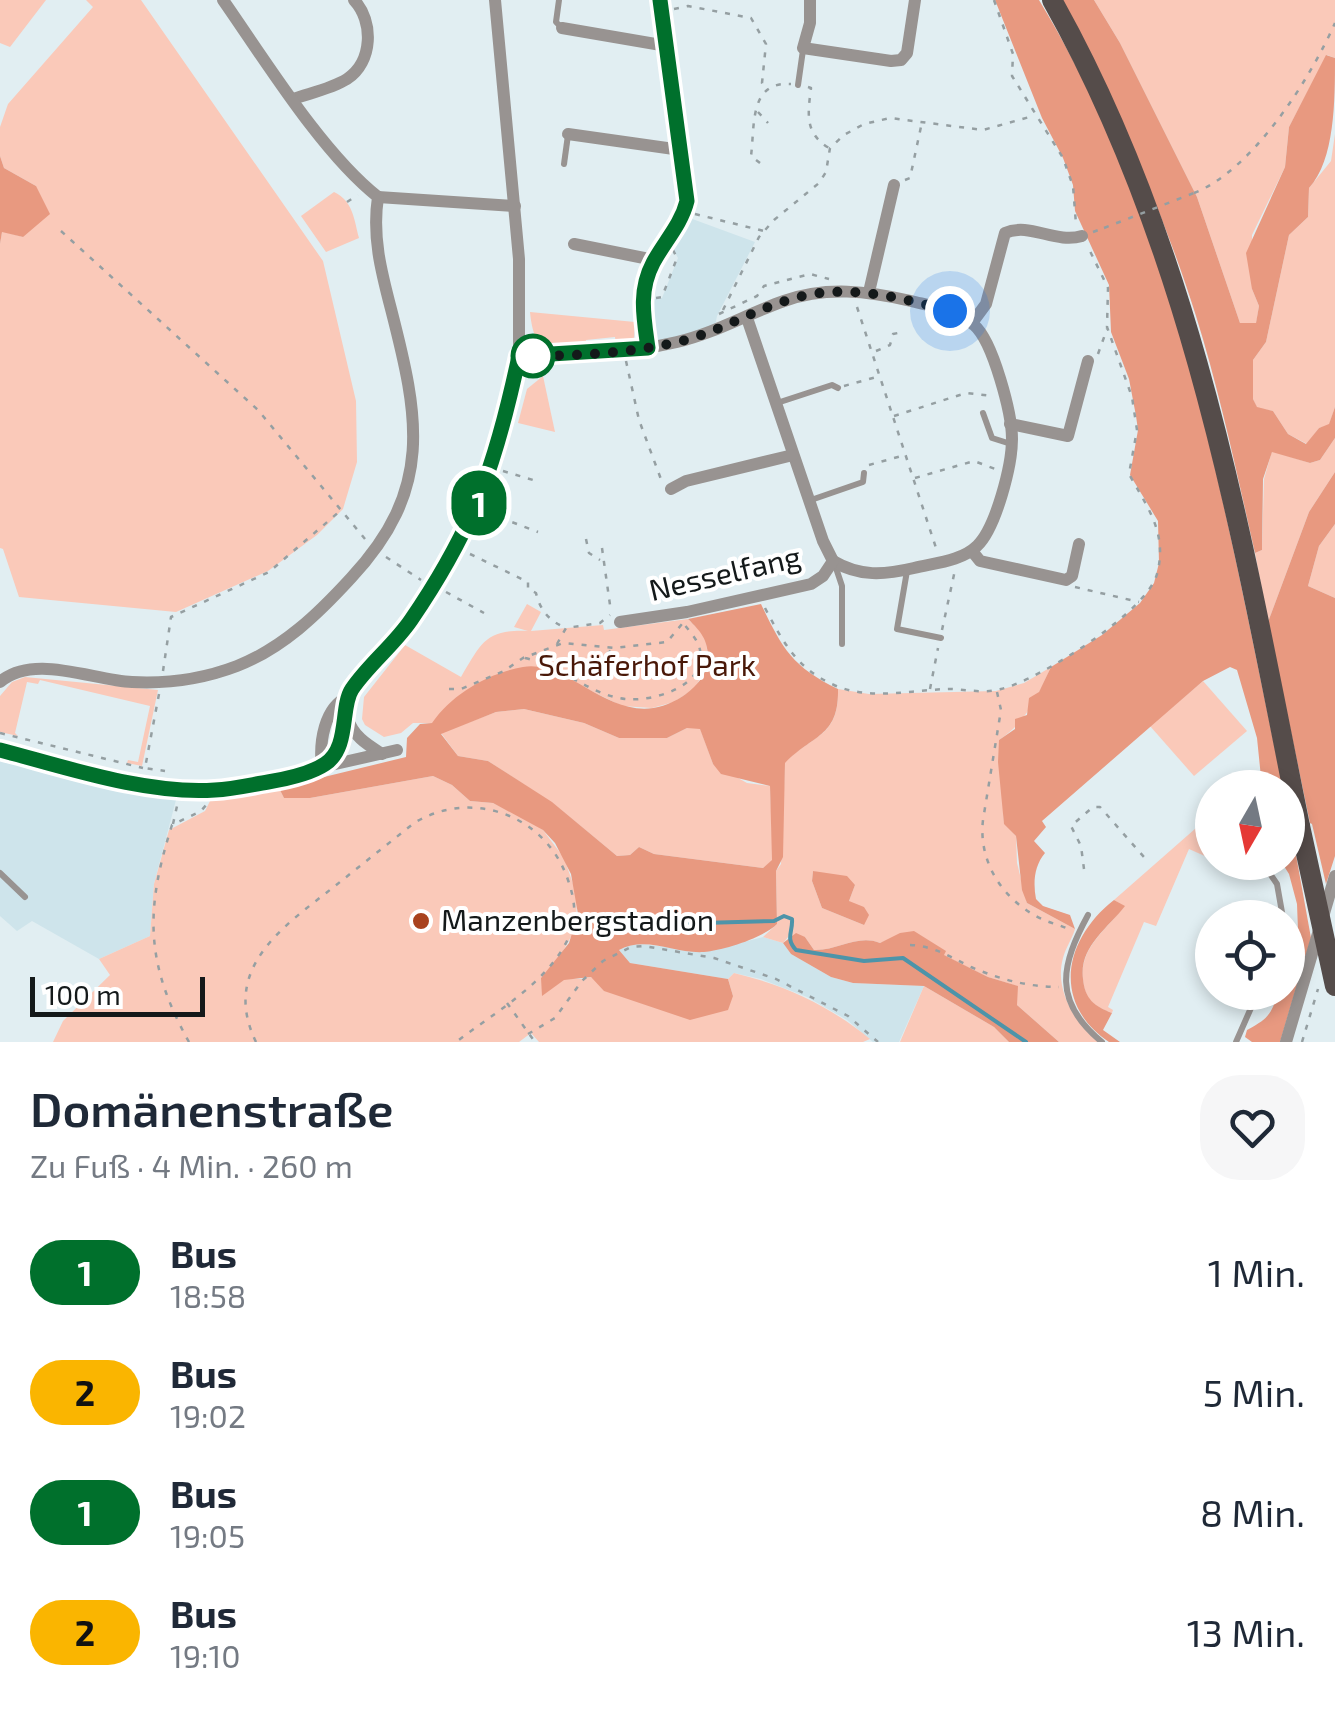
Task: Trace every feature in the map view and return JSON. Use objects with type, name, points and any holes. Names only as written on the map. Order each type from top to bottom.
[{"type":"main road","points":[[1052,0],[1130,161],[1189,331],[1230,485],[1335,986]]},
{"type":"street","points":[[223,0],[293,99],[345,165],[378,197],[515,206]]},
{"type":"street","points":[[293,99],[346,80],[360,64],[369,40],[368,24],[354,0]]},
{"type":"street","points":[[322,766],[320,755],[328,716],[408,624],[458,548],[477,509],[492,468],[519,356],[519,258],[494,0]]},
{"type":"street","points":[[810,0],[810,23],[803,48],[892,62],[907,54],[915,0]]},
{"type":"street","points":[[648,348],[643,299],[654,260],[685,209],[687,186],[661,6]]},
{"type":"street","points":[[562,28],[667,46]]},
{"type":"street","points":[[568,134],[682,150]]},
{"type":"street","points":[[870,292],[894,185]]},
{"type":"street","points":[[0,682],[15,672],[39,668],[112,680],[161,682],[192,679],[232,668],[290,636],[333,598],[376,550],[404,498],[413,462],[414,423],[400,342],[374,235],[378,197]]},
{"type":"street","points":[[972,323],[986,304],[1005,232],[1022,229],[1062,239],[1082,236]]},
{"type":"street","points":[[574,244],[654,260]]},
{"type":"street","points":[[519,356],[648,348],[719,330],[747,318],[801,296],[870,292],[950,311],[972,323],[981,334],[1010,424],[1006,472],[988,533],[972,551],[907,570],[869,574],[834,560],[793,456],[747,318]]},
{"type":"street","points":[[1010,424],[1068,436],[1088,360]]},
{"type":"street","points":[[670,490],[686,482],[793,456]]},
{"type":"street","points":[[972,551],[980,562],[1066,580],[1072,576],[1080,544]]},
{"type":"street","name":"Nesselfang","points":[[616,618],[685,617],[811,584],[823,576],[834,560]]},
{"type":"street","points":[[348,697],[352,730],[382,754]]},
{"type":"street","points":[[322,766],[335,756],[348,717]]},
{"type":"street","points":[[0,750],[86,772],[165,787],[212,791],[284,779],[322,766],[397,750]]},
{"type":"street","points":[[1286,1042],[1335,876]]},
{"type":"lane","points":[[560,0],[556,22],[562,28]]},
{"type":"lane","points":[[798,85],[803,48]]},
{"type":"lane","points":[[564,164],[568,134]]},
{"type":"lane","points":[[776,403],[832,385],[838,388]]},
{"type":"lane","points":[[983,413],[992,438],[1011,444]]},
{"type":"lane","points":[[810,501],[863,482],[864,474]]},
{"type":"lane","points":[[834,560],[842,586],[842,644]]},
{"type":"lane","points":[[907,570],[898,629],[940,638]]},
{"type":"lane","points":[[0,872],[24,897]]},
{"type":"lane","points":[[1088,915],[1067,958],[1065,988],[1084,1024],[1102,1042]]},
{"type":"lane","points":[[1236,1042],[1250,1010]]},
{"type":"path","points":[[994,0],[1012,54],[1012,76],[1063,158],[1072,186],[1076,228],[1108,288],[1107,329],[1098,354],[1088,360]]},
{"type":"path","points":[[661,6],[688,6],[751,18],[766,44],[762,82],[766,88]]},
{"type":"path","points":[[1104,228],[1194,193],[1228,174],[1277,122],[1324,49],[1335,23]]},
{"type":"path","points":[[760,163],[750,156],[757,111],[766,88],[777,83],[811,88],[808,124],[818,141],[830,148]]},
{"type":"path","points":[[757,111],[768,123]]},
{"type":"path","points":[[723,310],[764,231],[819,184],[826,172],[830,148],[844,135],[864,124],[890,118],[983,130],[1034,116]]},
{"type":"path","points":[[894,185],[910,178],[922,121]]},
{"type":"path","points":[[685,209],[722,218],[728,225],[764,231]]},
{"type":"path","points":[[61,230],[258,410],[369,544]]},
{"type":"path","points":[[643,299],[662,297],[677,258],[668,240]]},
{"type":"path","points":[[850,291],[874,351],[905,455],[947,560],[956,568],[930,690]]},
{"type":"path","points":[[760,596],[786,650],[813,674],[838,687],[869,693],[996,691],[1023,682],[1087,644],[1140,602],[1157,574],[1156,521],[1129,474],[1137,430],[1134,406],[1107,329]]},
{"type":"path","points":[[874,351],[890,345],[893,334],[898,332]]},
{"type":"path","points":[[624,351],[639,420],[660,480],[670,490]]},
{"type":"path","points":[[838,388],[881,376]]},
{"type":"path","points":[[893,416],[966,393],[987,397],[1003,393]]},
{"type":"path","points":[[864,474],[865,466],[905,455]]},
{"type":"path","points":[[914,478],[974,461],[1006,472]]},
{"type":"path","points":[[492,468],[532,480]]},
{"type":"path","points":[[477,509],[538,532]]},
{"type":"path","points":[[145,768],[171,617],[269,572],[342,510]]},
{"type":"path","points":[[586,538],[590,553],[602,560]]},
{"type":"path","points":[[458,548],[528,582],[528,589],[536,594],[538,605],[547,616],[566,628],[616,618],[602,548]]},
{"type":"path","points":[[382,554],[420,580]]},
{"type":"path","points":[[1066,580],[1073,587],[1140,602]]},
{"type":"path","points":[[435,585],[484,614]]},
{"type":"path","points":[[449,688],[461,689],[504,671],[523,658],[556,645],[614,648],[667,642],[685,617],[700,658],[688,682],[670,693],[630,700],[610,696],[546,663],[523,658]]},
{"type":"path","points":[[556,645],[566,628]]},
{"type":"path","points":[[576,678],[614,648]]},
{"type":"path","points":[[996,691],[1001,710],[982,820],[984,852],[1000,885],[1014,899],[1042,919],[1078,934]]},
{"type":"path","points":[[0,734],[166,771]]},
{"type":"path","points":[[165,787],[164,796],[179,797],[153,897],[152,943],[169,1002],[190,1042]]},
{"type":"path","points":[[172,825],[202,811],[212,791]]},
{"type":"path","points":[[256,1042],[247,1010],[248,987],[254,964],[269,941],[414,823],[430,813],[462,806],[497,810],[540,834],[559,859],[573,894],[575,913],[567,941],[539,977],[456,1042]]},
{"type":"path","points":[[1084,869],[1081,846],[1071,826],[1093,806],[1100,807],[1144,857]]},
{"type":"path","points":[[910,945],[931,946],[971,967],[1019,984],[1065,988]]},
{"type":"path","points":[[528,1034],[555,1018],[603,961],[631,947],[644,946],[714,958],[776,979],[848,1016],[878,1042]]},
{"type":"path","points":[[507,1002],[535,1042]]},
{"type":"shaded area","points":[[995,0],[1039,0],[1088,91],[1130,186],[1194,383],[1279,770],[1260,770],[1257,738],[1237,670],[1230,667],[1203,681],[1042,821],[1046,827],[1034,841],[1045,853],[1035,875],[1036,899],[1043,906],[1070,915],[1075,929],[1027,903],[1016,836],[1004,824],[999,740],[1015,729],[1015,719],[1027,715],[1029,698],[1039,692],[1051,667],[1102,635],[1140,603],[1154,583],[1159,563],[1158,521],[1130,475],[1138,430],[1129,379],[1111,332],[1109,285],[1075,211],[1073,185],[1063,158],[1042,118]]},
{"type":"shaded area","points":[[1062,0],[1094,0],[1120,43],[1197,197],[1240,323],[1256,323],[1259,306],[1246,253],[1285,167],[1289,127],[1326,55],[1335,58],[1329,146],[1309,188],[1308,217],[1289,235],[1266,342],[1253,360],[1253,399],[1257,407],[1273,411],[1288,434],[1306,444],[1319,428],[1329,424],[1335,407],[1335,438],[1320,460],[1310,463],[1272,452],[1263,479],[1262,550],[1255,553],[1213,374],[1183,275],[1135,155]]},
{"type":"shaded area","points":[[0,156],[4,168],[36,186],[50,214],[23,237],[2,232],[0,244]]},
{"type":"shaded area","points":[[687,217],[755,242],[715,326],[649,344],[644,300],[662,298],[678,258],[671,245]]},
{"type":"shaded area","points":[[1335,472],[1335,524],[1319,546],[1308,586],[1335,598],[1335,856],[1326,884],[1305,799],[1305,770],[1299,770],[1268,622],[1309,512]]},
{"type":"shaded area","points":[[761,604],[790,655],[810,673],[838,689],[829,726],[785,763],[783,857],[776,871],[777,924],[753,938],[712,951],[640,944],[619,950],[630,963],[728,979],[733,996],[728,1010],[690,1020],[604,991],[591,977],[564,980],[542,996],[541,978],[569,943],[578,914],[571,874],[555,843],[543,830],[493,803],[470,801],[452,785],[433,776],[310,798],[284,798],[279,788],[406,757],[407,738],[420,724],[432,723],[472,686],[523,667],[542,667],[617,703],[638,708],[660,707],[688,693],[706,670],[705,641],[688,619]],"holes":[[[524,709],[584,723],[619,738],[667,738],[687,728],[700,729],[713,764],[721,774],[770,786],[772,860],[763,868],[654,854],[639,847],[630,855],[617,856],[552,802],[488,761],[458,756],[441,734],[496,712]]]},
{"type":"shaded area","points":[[0,760],[82,780],[177,796],[154,884],[150,936],[99,959],[32,921],[17,931],[0,916]]},
{"type":"shaded area","points":[[813,871],[847,876],[855,885],[849,901],[864,907],[869,915],[864,925],[822,908],[812,881]]},
{"type":"shaded area","points":[[1291,880],[1300,880],[1304,900],[1296,900]]},
{"type":"shaded area","points":[[1114,900],[1125,906],[1090,948],[1083,979],[1092,1001],[1112,1013],[1103,1030],[1120,1042],[1109,1042],[1078,1009],[1071,971],[1084,933]]},
{"type":"shaded area","points":[[1305,905],[1311,938],[1305,958]]},
{"type":"shaded area","points":[[914,931],[946,951],[944,955],[988,977],[1018,986],[1017,1005],[1059,1042],[1009,1042],[994,1027],[924,986],[853,983],[831,977],[791,954],[783,943],[796,933],[805,937],[814,950],[823,950],[863,940],[880,943]]},
{"type":"shaded area","points":[[763,937],[783,943],[791,954],[831,977],[853,983],[924,986],[899,1042],[873,1042],[847,1020],[807,997],[761,979],[734,973],[728,979],[630,963],[619,950],[643,944],[705,952]]},
{"type":"shaded area","points":[[1271,1010],[1290,1010],[1280,1042],[1252,1042],[1245,1037],[1247,1030]]},
{"type":"green space","points":[[0,0],[46,0],[10,47],[0,43]]},
{"type":"green space","points":[[86,0],[141,0],[323,261],[356,401],[357,462],[343,509],[317,535],[268,571],[176,612],[19,597],[0,548],[0,244],[2,231],[23,237],[36,186],[4,168],[0,127],[8,104],[93,7]]},
{"type":"green space","points":[[1094,0],[1335,0],[1335,58],[1327,55],[1289,127],[1285,167],[1252,235],[1252,289],[1259,306],[1256,324],[1240,323],[1197,197],[1120,43]]},
{"type":"green space","points":[[1335,134],[1335,407],[1329,425],[1319,428],[1307,444],[1288,434],[1273,411],[1257,408],[1253,399],[1253,360],[1266,342],[1289,235],[1308,217],[1309,188],[1331,161]]},
{"type":"green space","points":[[334,192],[349,206],[359,238],[326,252],[301,216]]},
{"type":"green space","points":[[530,312],[635,322],[634,339],[628,344],[616,344],[615,337],[586,340],[586,349],[546,348],[535,336]]},
{"type":"green space","points":[[543,376],[555,432],[518,423],[527,389]]},
{"type":"green space","points":[[1335,438],[1335,472],[1309,512],[1268,622],[1255,553],[1262,550],[1264,479],[1272,451],[1310,463],[1320,460]]},
{"type":"green space","points":[[1335,524],[1335,598],[1308,586],[1319,546]]},
{"type":"green space","name":"Schäferhof Park","points":[[527,604],[541,612],[531,631],[603,625],[604,630],[688,619],[706,637],[708,663],[695,688],[674,702],[652,708],[622,706],[573,682],[432,723],[413,723],[401,733],[384,737],[365,725],[364,697],[405,645],[461,677],[493,636],[528,631],[514,627]]},
{"type":"green space","points":[[1051,667],[1024,717],[999,740],[1004,823],[1016,836],[1017,863],[1027,903],[1075,929],[1063,958],[1061,982],[1074,1015],[1098,1042],[1059,1042],[1017,1005],[1017,986],[943,955],[945,951],[919,935],[814,950],[805,937],[789,936],[783,943],[763,937],[777,924],[776,871],[781,864],[785,762],[829,726],[838,689],[869,694],[996,691],[1024,683]],"holes":[[[813,871],[855,885],[849,901],[864,925],[822,908],[812,881]]]},
{"type":"green space","points":[[25,677],[158,690],[142,766],[127,763],[138,762],[150,706],[40,680],[38,684],[27,682],[15,733],[18,736],[0,732],[0,696],[12,682]]},
{"type":"green space","points":[[1203,681],[1247,731],[1201,770],[1195,770],[1194,776],[1150,726]]},
{"type":"green space","points":[[524,709],[584,723],[619,738],[667,738],[687,728],[700,728],[713,764],[747,783],[770,786],[773,860],[763,868],[654,854],[639,847],[630,855],[617,856],[554,804],[488,761],[458,756],[441,733],[496,712]]},
{"type":"green space","points":[[433,776],[452,785],[470,801],[493,803],[530,821],[543,830],[564,858],[577,895],[576,928],[555,965],[541,978],[591,977],[599,982],[733,996],[728,979],[734,973],[806,998],[870,1039],[539,1042],[531,1033],[519,1042],[53,1042],[63,1021],[110,975],[99,959],[150,936],[154,884],[169,830],[205,811],[211,799],[279,788],[284,798],[310,798]]},
{"type":"green space","points":[[1195,829],[1195,852],[1189,849],[1156,926],[1144,922],[1108,1007],[1112,1013],[1100,1008],[1086,993],[1083,968],[1090,948],[1124,906],[1114,900]]},
{"type":"green space","points":[[924,986],[994,1027],[1009,1042],[900,1042]]},
{"type":"waterway","points":[[597,926],[774,921],[784,916],[792,919],[790,938],[796,950],[864,961],[903,958],[1026,1042]]},
{"type":"bus line","name":"1","points":[[0,750],[118,779],[212,791],[284,779],[322,766],[335,756],[348,717],[351,690],[408,624],[458,548],[477,509],[492,468],[519,356],[648,348],[642,308],[644,289],[654,260],[677,226],[687,201],[660,0]]},
{"type":"place","name":"Manzenbergstadion","points":[[421,921]]},
{"type":"route","points":[[533,356],[519,356],[617,352],[681,342],[781,302],[821,292],[870,292],[950,311]]}]
